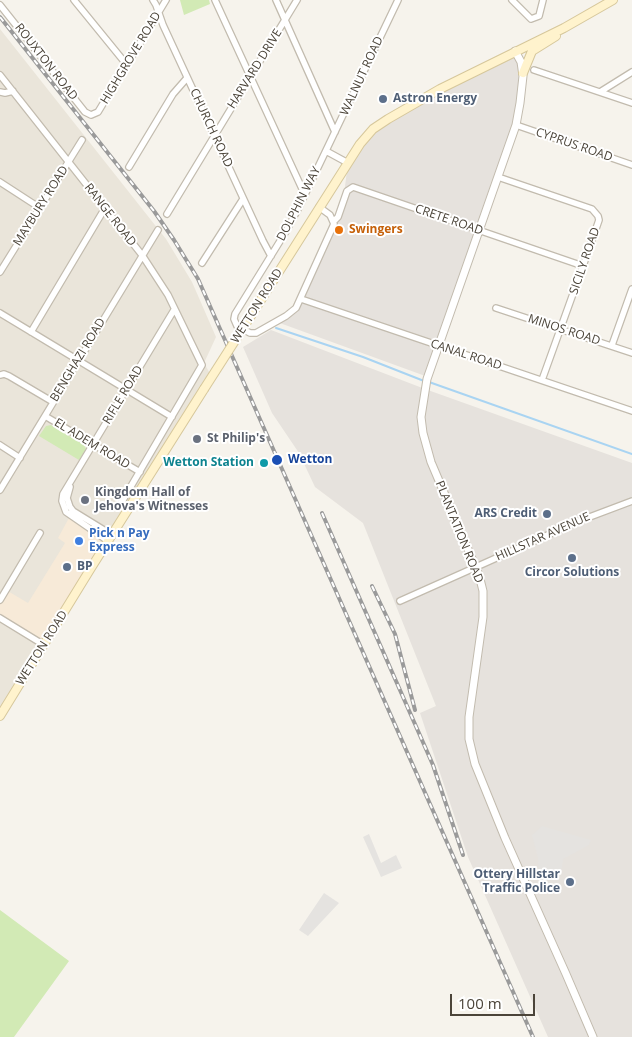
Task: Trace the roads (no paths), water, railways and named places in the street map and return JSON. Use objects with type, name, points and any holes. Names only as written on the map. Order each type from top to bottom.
[{"type":"main road","name":"WETTON ROAD","points":[[0,716],[110,538],[364,137],[380,124],[440,89],[564,28],[609,1]]},
{"type":"main road","points":[[523,73],[532,51],[559,34],[564,28]]},
{"type":"street","points":[[74,0],[127,65]]},
{"type":"street","name":"CHURCH ROAD","points":[[153,0],[262,241],[271,256]]},
{"type":"street","name":"HIGHGROVE ROAD","points":[[94,115],[98,112],[166,0]]},
{"type":"street","points":[[215,0],[305,194]]},
{"type":"street","points":[[276,0],[335,132]]},
{"type":"street","name":"HARVARD DRIVE","points":[[167,214],[297,0]]},
{"type":"street","points":[[388,0],[397,2]]},
{"type":"street","points":[[512,0],[531,19],[539,16],[543,0]]},
{"type":"street","name":"WALNUT ROAD","points":[[326,151],[397,2]]},
{"type":"street","name":"ROUXTON ROAD","points":[[0,5],[85,112],[94,115]]},
{"type":"street","name":"PLANTATION ROAD","points":[[515,51],[521,62],[523,73],[516,125],[424,390],[423,433],[431,462],[483,591],[483,617],[469,707],[469,739],[472,756],[505,838],[593,1037]]},
{"type":"street","points":[[534,70],[632,103]]},
{"type":"street","points":[[600,92],[632,72]]},
{"type":"street","name":"RANGE ROAD","points":[[0,75],[142,255],[159,280],[202,365],[172,417]]},
{"type":"street","points":[[129,167],[173,94],[188,78]]},
{"type":"street","points":[[0,92],[12,91]]},
{"type":"street","name":"CYPRUS ROAD","points":[[516,125],[632,166]]},
{"type":"street","name":"MAYBURY ROAD","points":[[0,272],[82,140]]},
{"type":"street","name":"DOLPHIN WAY","points":[[319,207],[330,215],[334,221],[301,299],[291,313],[256,333],[250,333],[237,326],[234,319],[235,314],[285,234],[326,151],[348,162]]},
{"type":"street","name":"SICILY ROAD","points":[[498,177],[592,210],[597,214],[599,220],[542,380]]},
{"type":"street","points":[[0,182],[40,208]]},
{"type":"street","name":"CRETE ROAD","points":[[334,221],[338,217],[347,191],[353,187],[583,266]]},
{"type":"street","points":[[202,263],[243,199]]},
{"type":"street","points":[[31,332],[105,208]]},
{"type":"street","name":"BENGHAZI ROAD","points":[[0,490],[158,230]]},
{"type":"street","points":[[612,346],[632,289]]},
{"type":"street","name":"CANAL ROAD","points":[[301,299],[632,411]]},
{"type":"street","name":"MINOS ROAD","points":[[496,308],[632,353]]},
{"type":"street","name":"RIFLE ROAD","points":[[110,538],[76,521],[66,512],[62,502],[63,494],[174,310]]},
{"type":"street","points":[[0,313],[172,417],[120,505]]},
{"type":"street","points":[[1,375],[9,376],[53,402]]},
{"type":"street","name":"EL ADEM ROAD","points":[[45,416],[140,472]]},
{"type":"street","points":[[0,445],[20,458]]},
{"type":"street","name":"HILLSTAR AVENUE","points":[[400,602],[579,520],[632,501]]},
{"type":"street","points":[[0,600],[40,533]]},
{"type":"street","points":[[0,618],[44,645]]},
{"type":"waterway","points":[[276,328],[363,357],[424,381]]},
{"type":"waterway","points":[[429,382],[632,454]]},
{"type":"railway","points":[[0,17],[154,211],[198,279],[533,1037]]},
{"type":"railway","points":[[322,513],[433,765],[463,855]]},
{"type":"railway","points":[[372,586],[395,634],[415,710]]},
{"type":"place","name":"Astron Energy","points":[[383,99]]},
{"type":"place","name":"Swingers","points":[[339,230]]},
{"type":"place","name":"St Philip's","points":[[197,439]]},
{"type":"place","name":"Wetton","points":[[277,460]]},
{"type":"place","name":"Wetton Station","points":[[264,463]]},
{"type":"place","name":"Kingdom Hall of Jehova's Witnesses","points":[[85,500]]},
{"type":"place","name":"ARS Credit","points":[[547,514]]},
{"type":"place","name":"Pick n Pay Express","points":[[79,541]]},
{"type":"place","name":"Circor Solutions","points":[[572,558]]},
{"type":"place","name":"BP","points":[[67,567]]},
{"type":"place","name":"Ottery Hillstar Traffic Police","points":[[570,882]]}]
